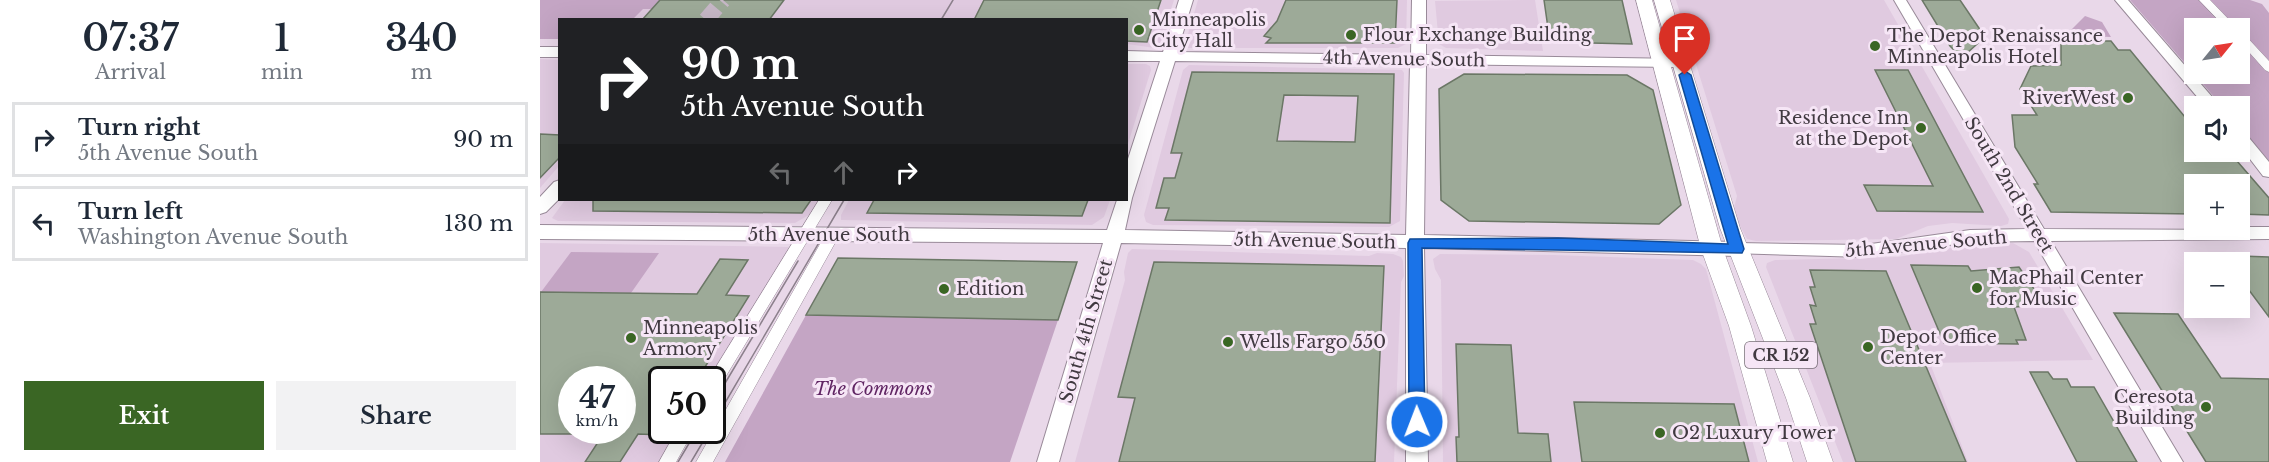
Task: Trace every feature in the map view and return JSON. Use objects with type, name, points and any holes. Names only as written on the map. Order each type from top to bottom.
[{"type":"main road","points":[[1128,187],[1186,0]]},
{"type":"main road","points":[[1417,462],[1415,243],[1419,0]]},
{"type":"main road","name":"CR 152","points":[[1644,0],[1670,62],[1737,249],[1798,398],[1820,462]]},
{"type":"main road","name":"CR 152","points":[[1662,0],[1670,62],[1712,249],[1740,326],[1780,462]]},
{"type":"main road","points":[[540,51],[558,52]]},
{"type":"main road","name":"4th Avenue South","points":[[1128,56],[1670,62]]},
{"type":"main road","points":[[540,208],[558,188]]},
{"type":"main road","name":"South 4th Street","points":[[1048,462],[1125,201]]},
{"type":"main road","name":"5th Avenue South","points":[[540,232],[1113,237],[1737,249]]},
{"type":"street","name":"South 2nd Street","points":[[1900,0],[2174,462]]},
{"type":"street","points":[[2204,0],[2222,18]]},
{"type":"street","points":[[2125,5],[2204,96]]},
{"type":"street","points":[[2250,47],[2269,68]]},
{"type":"street","points":[[2250,150],[2269,172]]},
{"type":"street","points":[[724,366],[824,201]]},
{"type":"street","points":[[704,462],[833,234]]},
{"type":"street","name":"5th Avenue South","points":[[1737,249],[1864,251],[1970,236],[2269,234]]},
{"type":"street","points":[[667,462],[678,444]]},
{"type":"shaded area","points":[[540,0],[1174,0],[1169,15],[1175,22],[1166,44],[1155,48],[1128,44],[1128,18],[558,18],[558,39],[540,39]]},
{"type":"shaded area","points":[[1198,0],[1407,0],[1406,44],[1398,48],[1188,48],[1185,44]]},
{"type":"shaded area","points":[[1535,0],[1543,51],[1446,48],[1439,44],[1435,1]]},
{"type":"shaded area","points":[[1676,0],[1884,0],[2009,219],[2008,224],[2001,226],[1952,223],[1928,226],[1896,239],[1756,241],[1747,239],[1733,212],[1737,196]]},
{"type":"shaded area","points":[[540,59],[558,60],[558,167],[540,188]]},
{"type":"shaded area","points":[[1128,64],[1146,64],[1151,70],[1128,144]]},
{"type":"shaded area","points":[[1189,65],[1402,70],[1404,73],[1400,221],[1389,227],[1153,225],[1146,222],[1144,215],[1183,70]]},
{"type":"shaded area","points":[[564,201],[821,201],[814,212],[795,223],[558,221],[552,218]]},
{"type":"shaded area","points":[[848,201],[1110,201],[1104,217],[1092,225],[841,220],[841,215]]},
{"type":"shaded area","points":[[540,243],[788,247],[789,249],[718,366],[648,366],[648,444],[671,444],[660,462],[540,462]]},
{"type":"shaded area","points":[[2013,243],[2029,252],[2093,360],[1930,363],[1968,462],[1843,462],[1766,267],[1767,263],[1775,260],[1898,257],[1951,248]]},
{"type":"shaded area","points":[[1132,249],[1369,256],[1377,253],[1401,257],[1404,276],[1401,282],[1394,462],[1075,462],[1125,280],[1124,272],[1128,253]]},
{"type":"shaded area","points":[[1440,254],[1693,260],[1701,264],[1706,269],[1758,462],[1443,462],[1441,280],[1433,259]]},
{"type":"green space","points":[[540,0],[660,0],[652,9],[643,9],[634,18],[558,18],[558,39],[540,39]]},
{"type":"green space","points":[[2130,0],[2250,0],[2262,4],[2269,13],[2269,161],[2250,139],[2250,96],[2213,96],[2203,84],[2250,84],[2250,18],[2184,18],[2184,62]]},
{"type":"green space","points":[[2085,16],[2102,22],[2111,37],[2069,35],[2068,33]]},
{"type":"green space","points":[[571,252],[659,253],[631,293],[541,292]]},
{"type":"green space","name":"The Commons","points":[[806,315],[1058,320],[1010,462],[725,462]]},
{"type":"building","points":[[660,0],[784,0],[770,18],[644,18]]},
{"type":"building","name":"Minneapolis City Hall","points":[[984,0],[1161,0],[1147,42],[1128,41],[1128,18],[975,18]]},
{"type":"building","points":[[1286,0],[1397,0],[1395,43],[1266,43],[1271,38],[1264,36],[1277,21]]},
{"type":"building","points":[[1544,0],[1622,0],[1632,44],[1550,42]]},
{"type":"building","points":[[1922,0],[1960,0],[1985,37],[1967,53],[1958,54],[1950,46]]},
{"type":"building","points":[[2061,41],[2111,41],[2118,50],[2130,50],[2184,116],[2184,162],[2238,162],[2248,174],[2184,174],[2184,214],[2051,212],[2034,184],[2038,184],[2015,147],[2012,115],[2037,115],[2020,89],[2031,66],[2061,65]]},
{"type":"building","name":"Residence Inn at the Depot","points":[[1875,70],[1908,70],[1983,212],[1877,211],[1864,185],[1933,186]]},
{"type":"building","points":[[1192,72],[1394,74],[1390,223],[1165,220],[1169,208],[1156,208],[1164,178],[1175,178],[1182,153],[1171,153]],"holes":[[[1284,95],[1358,96],[1355,142],[1277,141]]]},
{"type":"building","points":[[1464,74],[1627,75],[1653,90],[1681,205],[1659,224],[1469,221],[1441,200],[1439,89]]},
{"type":"building","points":[[540,134],[558,135],[558,159],[540,178]]},
{"type":"building","points":[[2250,176],[2269,198],[2269,215],[2250,214]]},
{"type":"building","points":[[593,201],[810,201],[802,213],[593,211]]},
{"type":"building","points":[[873,201],[1088,201],[1082,216],[867,213]]},
{"type":"building","points":[[2250,256],[2269,257],[2269,317],[2250,291]]},
{"type":"building","name":"Edition","points":[[838,258],[1077,262],[1058,320],[806,315]]},
{"type":"building","name":"Minneapolis Armory","points":[[720,259],[748,260],[726,295],[749,296],[706,366],[648,366],[648,434],[638,434],[636,437],[636,366],[558,366],[558,434],[540,434],[540,292],[697,294]]},
{"type":"building","points":[[1154,262],[1384,266],[1375,462],[1119,462],[1135,398],[1118,397]]},
{"type":"building","name":"MacPhail Center for Music","points":[[1911,265],[1968,266],[1971,271],[2019,267],[2045,305],[2014,307],[2026,340],[2016,340],[2018,344],[1944,343]]},
{"type":"building","name":"Depot Office Center","points":[[1810,270],[1886,271],[1966,462],[1856,462],[1810,324],[1816,324],[1810,305],[1816,306],[1810,287],[1815,287]]},
{"type":"building","name":"Ceresota Building","points":[[2114,313],[2178,314],[2221,378],[2269,379],[2269,462],[2206,462]]},
{"type":"building","points":[[1456,344],[1511,345],[1518,433],[1548,434],[1551,462],[1457,462],[1456,437],[1459,437]]},
{"type":"building","points":[[2030,372],[2048,372],[2053,379],[2067,379],[2071,387],[2094,387],[2137,462],[2077,462]]},
{"type":"building","name":"O2 Luxury Tower","points":[[1574,402],[1734,404],[1749,462],[1582,462]]},
{"type":"building","name":"Minneapolis Armory","points":[[597,444],[632,444],[620,462],[585,462]]},
{"type":"tunnel","points":[[708,18],[723,0]]},
{"type":"tram line","points":[[942,18],[953,0]]},
{"type":"tram line","points":[[726,401],[843,201]]},
{"type":"tram line","points":[[726,382],[798,261]]},
{"type":"tram line","points":[[678,462],[689,444]]},
{"type":"tram line","points":[[691,462],[702,444]]},
{"type":"place","name":"Minneapolis City Hall","points":[[1139,30]]},
{"type":"place","name":"Flour Exchange Building","points":[[1351,35]]},
{"type":"place","name":"The Depot Renaissance Minneapolis Hotel","points":[[1875,46]]},
{"type":"place","name":"RiverWest","points":[[2128,98]]},
{"type":"place","name":"Residence Inn at the Depot","points":[[1921,128]]},
{"type":"place","name":"MacPhail Center for Music","points":[[1977,288]]},
{"type":"place","name":"Edition","points":[[944,289]]},
{"type":"place","name":"Minneapolis Armory","points":[[631,338]]},
{"type":"place","name":"Wells Fargo 550","points":[[1228,342]]},
{"type":"place","name":"Depot Office Center","points":[[1868,347]]},
{"type":"place","name":"Ceresota Building","points":[[2206,407]]},
{"type":"place","name":"O2 Luxury Tower","points":[[1660,433]]},
{"type":"route","points":[[1417,422],[1415,243],[1737,249],[1685,75]]}]
